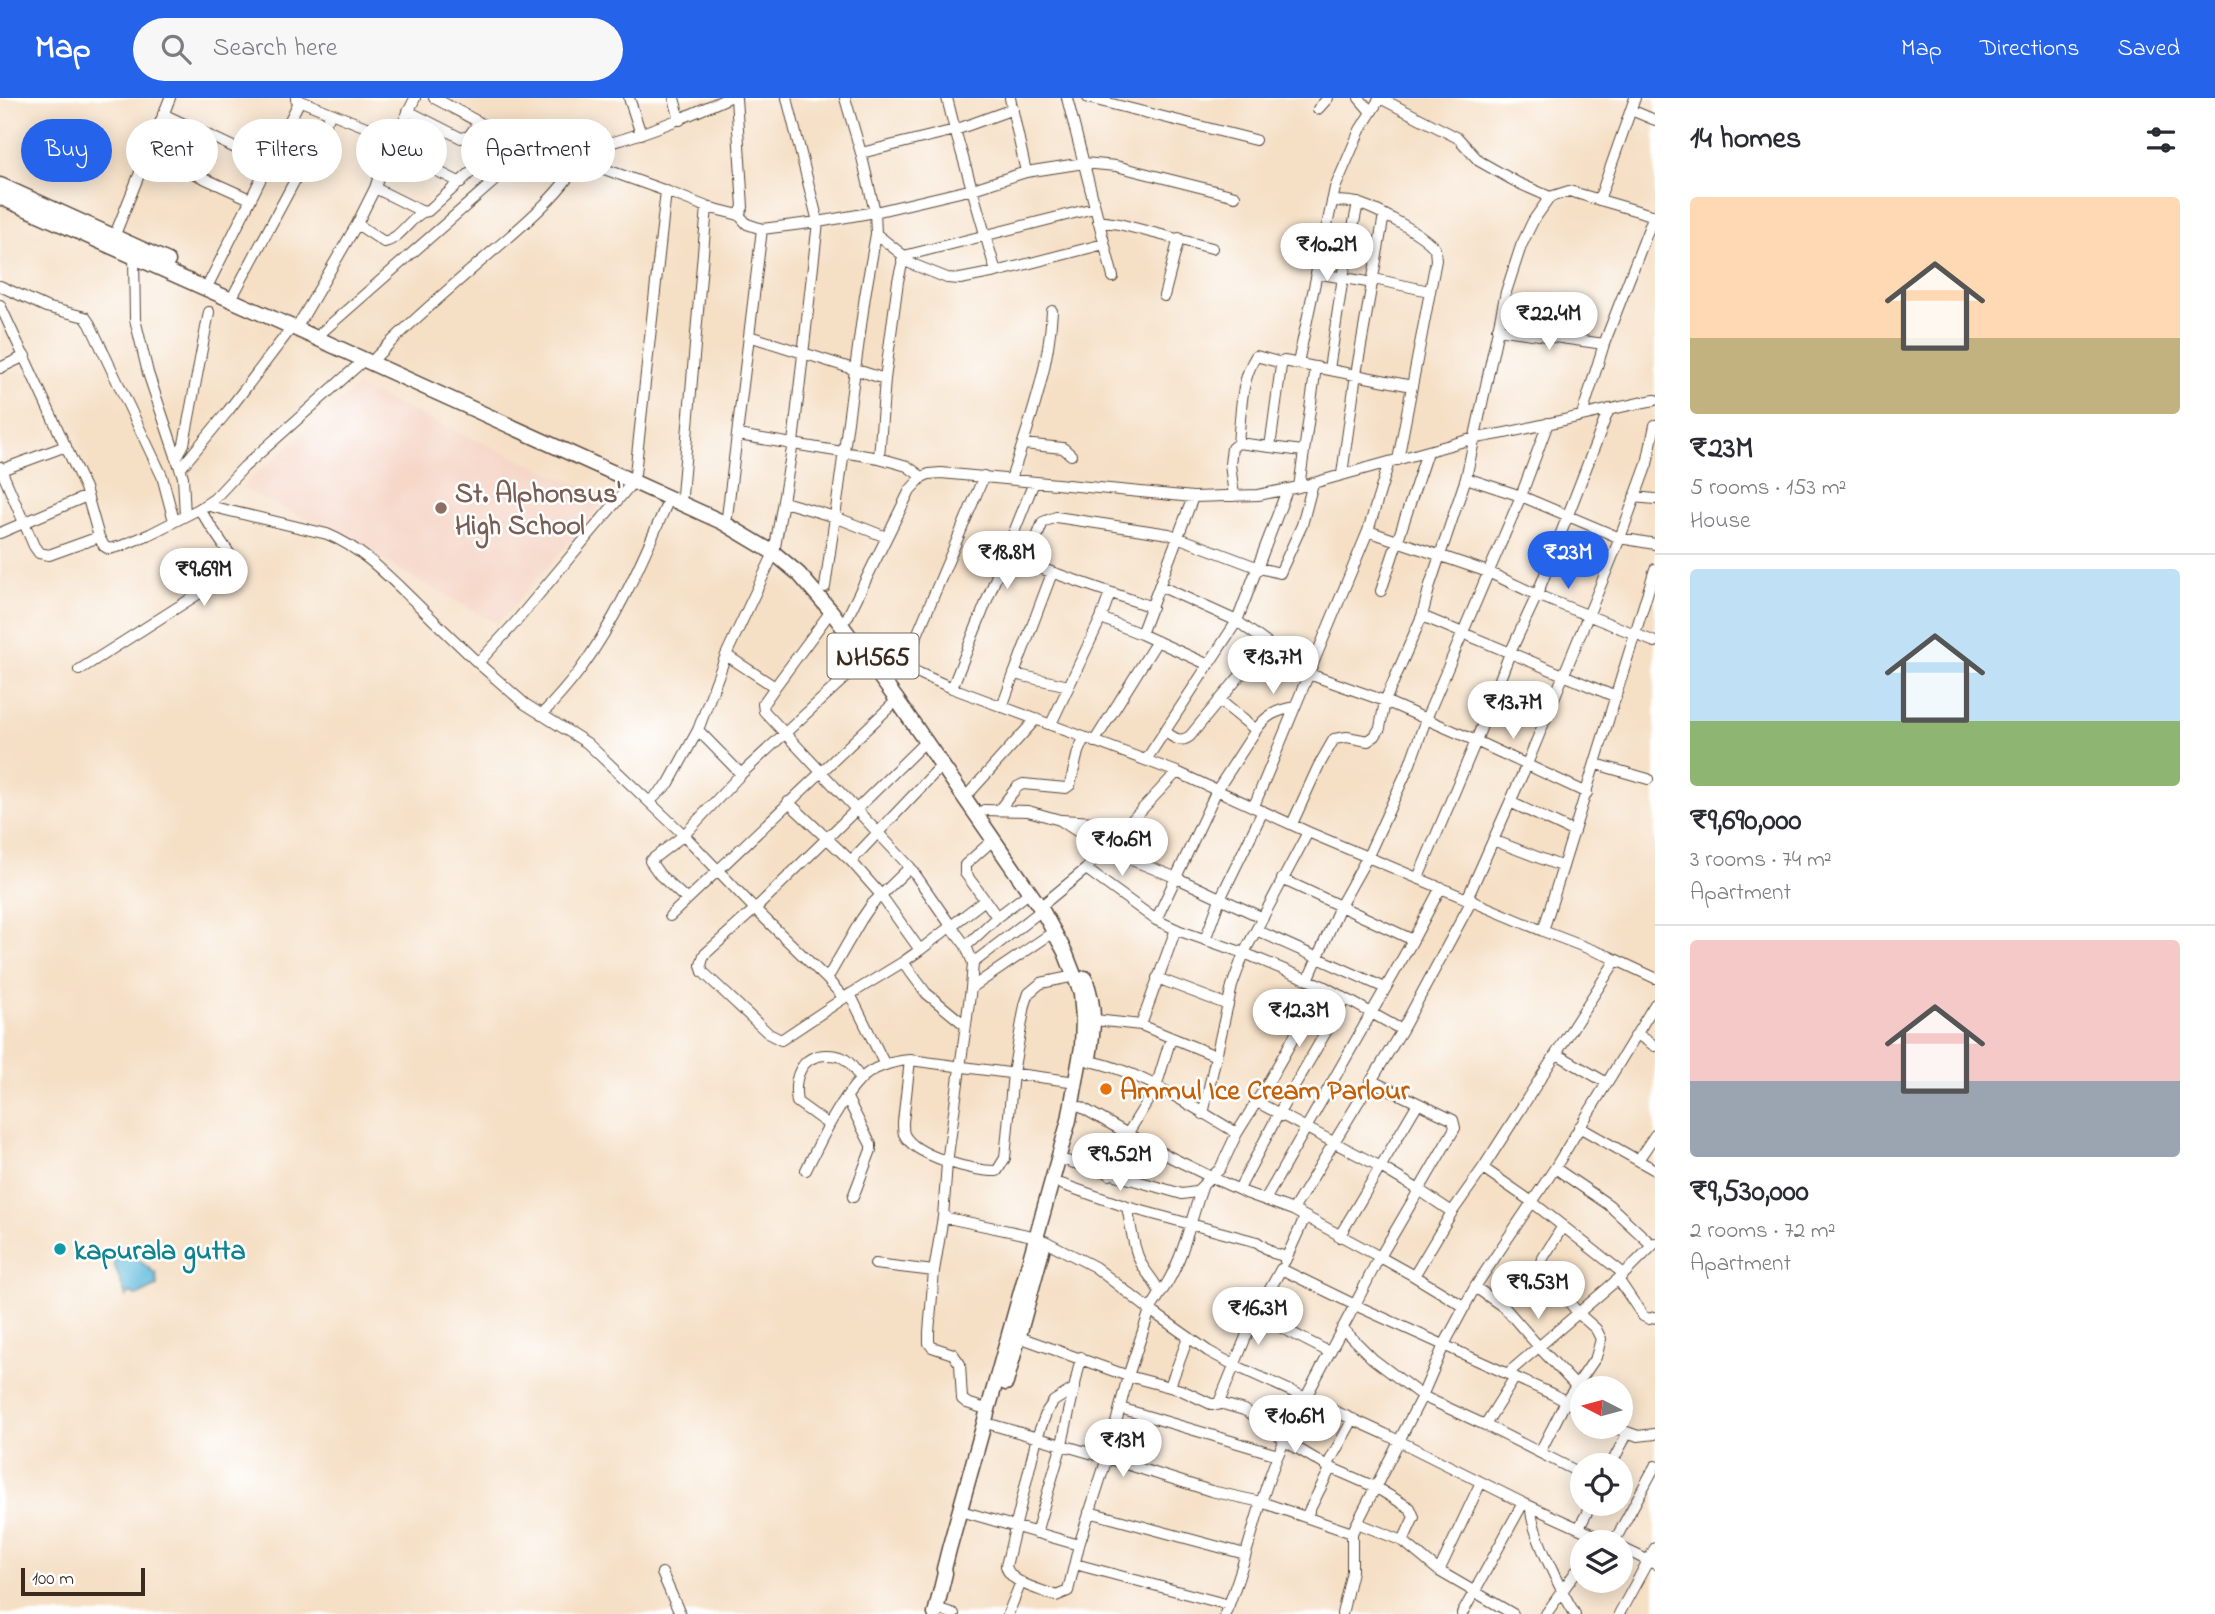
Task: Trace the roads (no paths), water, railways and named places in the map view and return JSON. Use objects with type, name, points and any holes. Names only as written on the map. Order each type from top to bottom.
[{"type":"highway","name":"NH565","points":[[0,185],[235,292],[296,325],[322,332],[370,358]]},
{"type":"highway","name":"NH565","points":[[0,197],[296,325],[755,531],[799,574],[831,611],[868,655],[971,791],[991,810],[1083,974],[1090,992],[1095,1020],[1081,1107],[1061,1184],[1041,1239],[989,1410],[949,1549],[944,1569],[946,1573]]},
{"type":"highway","name":"NH565","points":[[676,497],[800,563],[825,587],[897,700],[1030,892],[1044,906],[1080,993],[1083,1019],[1077,1082],[1019,1337],[968,1513],[935,1611]]},
{"type":"street","points":[[161,119],[170,98]]},
{"type":"street","points":[[404,119],[415,98]]},
{"type":"street","points":[[433,98],[473,119]]},
{"type":"street","points":[[629,98],[641,134]]},
{"type":"street","points":[[674,98],[680,120]]},
{"type":"street","points":[[615,143],[680,120],[728,98]]},
{"type":"street","points":[[736,98],[743,207],[738,215]]},
{"type":"street","points":[[650,801],[669,783],[698,730],[726,655],[775,549],[793,443],[818,222],[787,98]]},
{"type":"street","points":[[825,587],[876,234],[875,212],[845,98]]},
{"type":"street","points":[[947,98],[996,272]]},
{"type":"street","points":[[1067,98],[1113,277]]},
{"type":"street","points":[[1088,98],[1255,140]]},
{"type":"street","points":[[1318,109],[1328,98]]},
{"type":"street","points":[[1359,98],[1371,111]]},
{"type":"street","points":[[1298,363],[1332,201],[1350,149],[1380,98],[1458,138],[1479,161],[1550,197]]},
{"type":"street","points":[[1599,200],[1635,98]]},
{"type":"street","points":[[288,119],[297,99],[356,125]]},
{"type":"street","points":[[861,153],[955,130],[1011,103],[1026,172]]},
{"type":"street","points":[[1630,110],[1655,120]]},
{"type":"street","points":[[408,111],[461,138]]},
{"type":"street","points":[[235,292],[331,113]]},
{"type":"street","points":[[163,114],[232,147]]},
{"type":"street","points":[[615,169],[707,207],[738,215],[747,224],[762,229],[875,212],[973,189],[1026,172],[1084,163],[1116,166],[1235,196]]},
{"type":"street","points":[[357,224],[384,242],[390,241],[416,216],[432,209],[461,183],[447,175]]},
{"type":"street","points":[[114,237],[136,182]]},
{"type":"street","points":[[212,182],[250,199]]},
{"type":"street","points":[[210,281],[258,182]]},
{"type":"street","points":[[178,464],[228,411],[296,325],[357,224],[378,182]]},
{"type":"street","points":[[322,332],[493,182]]},
{"type":"street","points":[[0,305],[66,446],[87,496],[99,537],[104,546],[115,548],[185,516],[214,499],[244,467],[530,219],[563,182]]},
{"type":"street","points":[[375,188],[423,212]]},
{"type":"street","points":[[478,663],[514,624],[633,478],[666,191]]},
{"type":"street","points":[[1292,824],[1318,766],[1334,739],[1348,737],[1368,741],[1372,740],[1380,728],[1385,701],[1422,616],[1466,478],[1497,329],[1521,246],[1533,221],[1550,197],[1569,191],[1655,216],[1604,344],[1582,415]]},
{"type":"street","points":[[1205,940],[1259,809],[1295,707],[1394,461],[1412,386],[1436,260],[1435,249],[1424,238],[1384,215],[1358,203],[1332,201]]},
{"type":"street","points":[[1329,369],[1358,203]]},
{"type":"street","points":[[541,715],[596,647],[676,497],[707,207]]},
{"type":"street","points":[[903,258],[1094,208]]},
{"type":"street","points":[[1342,474],[1356,374],[1384,215]]},
{"type":"street","points":[[1098,221],[1179,238],[1212,248]]},
{"type":"street","points":[[727,517],[762,229]]},
{"type":"street","points":[[876,234],[903,258],[947,278],[968,278],[996,272],[1104,244]]},
{"type":"street","points":[[1164,296],[1179,238]]},
{"type":"street","points":[[134,257],[135,320],[148,373],[183,477],[185,516]]},
{"type":"street","points":[[879,458],[886,379],[903,258]]},
{"type":"street","points":[[1316,273],[1429,291]]},
{"type":"street","points":[[0,286],[46,307],[85,317],[162,476],[174,521]]},
{"type":"street","points":[[1011,479],[1038,393],[1051,335],[1052,311]]},
{"type":"street","points":[[178,464],[209,312]]},
{"type":"street","points":[[1497,329],[1604,344]]},
{"type":"street","points":[[749,336],[886,379]]},
{"type":"street","points":[[0,368],[25,356]]},
{"type":"street","points":[[1234,496],[1230,454],[1238,443],[1244,386],[1256,356],[1412,386]]},
{"type":"street","points":[[1270,447],[1282,363]]},
{"type":"street","points":[[1299,487],[1316,367]]},
{"type":"street","points":[[847,618],[910,490],[922,477],[942,473],[1193,497],[1234,496],[1299,487],[1475,438],[1655,400]]},
{"type":"street","points":[[1418,878],[1568,517],[1609,409]]},
{"type":"street","points":[[1308,980],[1340,906],[1368,856],[1410,764],[1426,719],[1521,496],[1548,423]]},
{"type":"street","points":[[1293,1210],[1402,1030],[1469,899],[1620,538],[1634,497],[1651,464],[1655,425]]},
{"type":"street","points":[[738,435],[879,458],[908,466],[922,477]]},
{"type":"street","points":[[1238,443],[1303,451]]},
{"type":"street","points":[[1023,444],[1063,448],[1071,456]]},
{"type":"street","points":[[66,446],[1,469],[34,546],[43,555],[99,537]]},
{"type":"street","points":[[1381,591],[1427,452]]},
{"type":"street","points":[[904,666],[984,476]]},
{"type":"street","points":[[1466,478],[1521,496],[1620,538],[1655,544]]},
{"type":"street","points":[[952,688],[1034,482]]},
{"type":"street","points":[[1152,607],[1034,566],[1028,559],[1043,522],[1050,518],[1153,531],[1179,537],[1278,573],[1282,572],[1302,525],[1313,483]]},
{"type":"street","points":[[1146,760],[1237,621],[1287,489]]},
{"type":"street","points":[[0,533],[87,496]]},
{"type":"street","points":[[1141,634],[1193,497]]},
{"type":"street","points":[[1634,497],[1655,499]]},
{"type":"street","points":[[784,502],[835,517],[886,537]]},
{"type":"street","points":[[202,507],[327,534],[356,548],[506,690],[587,743],[650,801],[755,909],[847,996],[885,1065]]},
{"type":"street","points":[[79,670],[225,577],[231,570],[231,556],[202,507]]},
{"type":"street","points":[[1368,531],[1488,572],[1536,595],[1655,642]]},
{"type":"street","points":[[1543,931],[1655,569]]},
{"type":"street","points":[[1002,707],[1052,573]]},
{"type":"street","points":[[1160,586],[1237,621],[1309,674],[1385,701],[1587,793]]},
{"type":"street","points":[[1051,724],[1110,593]]},
{"type":"street","points":[[831,611],[763,707],[784,733],[910,867],[966,946],[973,963],[947,1163],[943,1217],[934,1271],[929,1343],[932,1347],[957,1358],[960,1364],[962,1399],[989,1410]]},
{"type":"street","points":[[1422,616],[1616,697]]},
{"type":"street","points":[[1101,618],[1209,666]]},
{"type":"street","points":[[991,810],[1024,784],[1066,788],[1070,785],[1078,752],[1157,641]]},
{"type":"street","points":[[1164,731],[1179,740],[1186,740],[1267,642]]},
{"type":"street","points":[[726,655],[775,687]]},
{"type":"street","points":[[687,900],[660,875],[650,861],[684,835],[741,774],[868,655],[904,666],[952,688],[1177,772],[1308,832],[1655,978]]},
{"type":"street","points":[[1014,674],[1069,686]]},
{"type":"street","points":[[670,916],[897,700]]},
{"type":"street","points":[[1219,700],[1255,730]]},
{"type":"street","points":[[1156,920],[1217,790],[1255,730],[1270,715],[1295,707]]},
{"type":"street","points":[[971,791],[1036,719]]},
{"type":"street","points":[[698,730],[741,774]]},
{"type":"street","points":[[926,741],[755,909],[704,955],[702,972],[781,1040],[903,962],[985,901]]},
{"type":"street","points":[[1596,764],[1648,779]]},
{"type":"street","points":[[851,861],[942,765]]},
{"type":"street","points":[[973,963],[1086,869],[1177,772]]},
{"type":"street","points":[[788,802],[851,861],[880,894],[920,950]]},
{"type":"street","points":[[1510,802],[1574,832]]},
{"type":"street","points":[[991,810],[1028,811],[1060,820],[1127,824]]},
{"type":"street","points":[[1060,820],[1104,849],[1177,878],[1263,918]]},
{"type":"street","points":[[1203,1114],[1232,986],[1244,953],[1308,832]]},
{"type":"street","points":[[993,839],[965,864],[965,873],[998,917]]},
{"type":"street","points":[[1493,840],[1563,867]]},
{"type":"street","points":[[827,979],[861,920],[880,894],[910,867]]},
{"type":"street","points":[[1086,869],[1156,920],[1323,986],[1402,1030]]},
{"type":"street","points":[[1282,879],[1413,940]]},
{"type":"street","points":[[1265,1200],[1441,887]]},
{"type":"street","points":[[966,946],[1030,892]]},
{"type":"street","points":[[1142,1025],[1176,929]]},
{"type":"street","points":[[1256,930],[1385,988]]},
{"type":"street","points":[[971,988],[1055,931]]},
{"type":"street","points":[[1414,1276],[1452,1212],[1616,960]]},
{"type":"street","points":[[903,962],[926,993],[965,1025]]},
{"type":"street","points":[[910,1060],[903,1122],[909,1141],[947,1163],[992,1172],[1000,1168],[1005,1158],[1013,1073],[1029,993],[1041,983],[1075,976]]},
{"type":"street","points":[[1157,978],[1228,1005]]},
{"type":"street","points":[[1067,1161],[1182,1194],[1196,1192],[1220,1169],[1255,1101],[1323,986]]},
{"type":"street","points":[[1239,1189],[1345,999]]},
{"type":"street","points":[[1342,1614],[1352,1572],[1352,1533],[1422,1395],[1444,1345],[1475,1287],[1555,1168],[1655,1004]]},
{"type":"street","points":[[1095,1020],[1142,1025],[1216,1056]]},
{"type":"street","points":[[1637,1034],[1655,1046]]},
{"type":"street","points":[[1110,1175],[1128,1133],[1156,1087],[1171,1038]]},
{"type":"street","points":[[1557,1054],[1607,1083]]},
{"type":"street","points":[[829,1125],[797,1102],[797,1085],[806,1060],[819,1056],[846,1059],[860,1079]]},
{"type":"street","points":[[806,1170],[829,1125],[860,1079],[885,1065],[910,1060],[1077,1082]]},
{"type":"street","points":[[1089,1061],[1114,1066],[1237,1133]]},
{"type":"street","points":[[1075,1564],[1227,1609],[1278,1455],[1354,1305],[1455,1128],[1450,1118],[1371,1081]]},
{"type":"street","points":[[847,1098],[872,1150],[853,1198]]},
{"type":"street","points":[[1255,1101],[1379,1166],[1452,1212]]},
{"type":"street","points":[[1339,1237],[1418,1103]]},
{"type":"street","points":[[1081,1107],[1154,1149],[1211,1177],[1293,1210],[1465,1307]]},
{"type":"street","points":[[1579,1127],[1655,1170]]},
{"type":"street","points":[[1639,1160],[1655,1135]]},
{"type":"street","points":[[1483,1168],[1563,1226],[1621,1276],[1643,1316],[1649,1319],[1655,1317]]},
{"type":"street","points":[[1485,1424],[1511,1375],[1653,1244],[1609,1205],[1555,1168]]},
{"type":"street","points":[[1061,1184],[1191,1226],[1257,1242],[1273,1253],[1287,1258]]},
{"type":"street","points":[[1075,1388],[1054,1401],[1047,1411],[1037,1437],[1006,1566],[1010,1576],[1021,1582],[1060,1595],[1068,1591],[1128,1376],[1150,1310],[1172,1278],[1203,1185]]},
{"type":"street","points":[[1127,1207],[1141,1264],[1160,1294]]},
{"type":"street","points":[[943,1217],[1041,1239],[1095,1267],[1188,1338],[1234,1364],[1583,1530]]},
{"type":"street","points":[[1218,1405],[1234,1364],[1306,1217]]},
{"type":"street","points":[[1563,1226],[1543,1258],[1541,1267],[1578,1314],[1596,1329],[1601,1339],[1596,1357],[1583,1376]]},
{"type":"street","points":[[875,1264],[934,1271]]},
{"type":"street","points":[[1281,1269],[1570,1403]]},
{"type":"street","points":[[1475,1287],[1506,1308],[1570,1380]]},
{"type":"street","points":[[1257,1315],[1329,1352]]},
{"type":"street","points":[[1342,1328],[1373,1359],[1422,1395],[1570,1468]]},
{"type":"street","points":[[1019,1337],[1128,1376],[1170,1386],[1211,1404],[1244,1410],[1285,1441],[1329,1467],[1375,1487],[1410,1508],[1413,1517],[1403,1541]]},
{"type":"street","points":[[1170,1386],[1188,1338]]},
{"type":"street","points":[[1036,1533],[1062,1444],[1081,1357]]},
{"type":"street","points":[[1540,1452],[1570,1395]]},
{"type":"street","points":[[1119,1408],[1278,1455]]},
{"type":"street","points":[[1306,1517],[1353,1419]]},
{"type":"street","points":[[993,1425],[1211,1491],[1261,1502],[1352,1533]]},
{"type":"street","points":[[1633,1435],[1655,1434]]},
{"type":"street","points":[[1620,1530],[1655,1466]]},
{"type":"street","points":[[1439,1571],[1480,1482]]},
{"type":"street","points":[[1527,1505],[1562,1590],[1575,1614]]},
{"type":"street","points":[[1462,1614],[1527,1505]]},
{"type":"street","points":[[1089,1512],[1245,1554]]},
{"type":"street","points":[[968,1513],[1079,1545]]},
{"type":"street","points":[[1579,1528],[1585,1516]]},
{"type":"street","points":[[1357,1522],[1403,1541],[1439,1571],[1513,1614]]},
{"type":"street","points":[[1619,1614],[1652,1562],[1655,1548]]},
{"type":"street","points":[[1633,1553],[1652,1562]]},
{"type":"street","points":[[662,1573],[680,1614]]},
{"type":"street","points":[[1546,1614],[1570,1579]]},
{"type":"street","points":[[1008,1614],[1021,1582]]},
{"type":"street","points":[[935,1611],[954,1614]]},
{"type":"water","points":[[129,1252],[156,1274],[157,1286],[136,1296],[131,1292],[126,1297],[111,1255]]},
{"type":"place","name":"St. Alphonsus' High School","points":[[441,508]]},
{"type":"place","name":"Ammul Ice Cream Parlour","points":[[1106,1089]]},
{"type":"place","name":"kapurala gutta","points":[[60,1249]]}]
